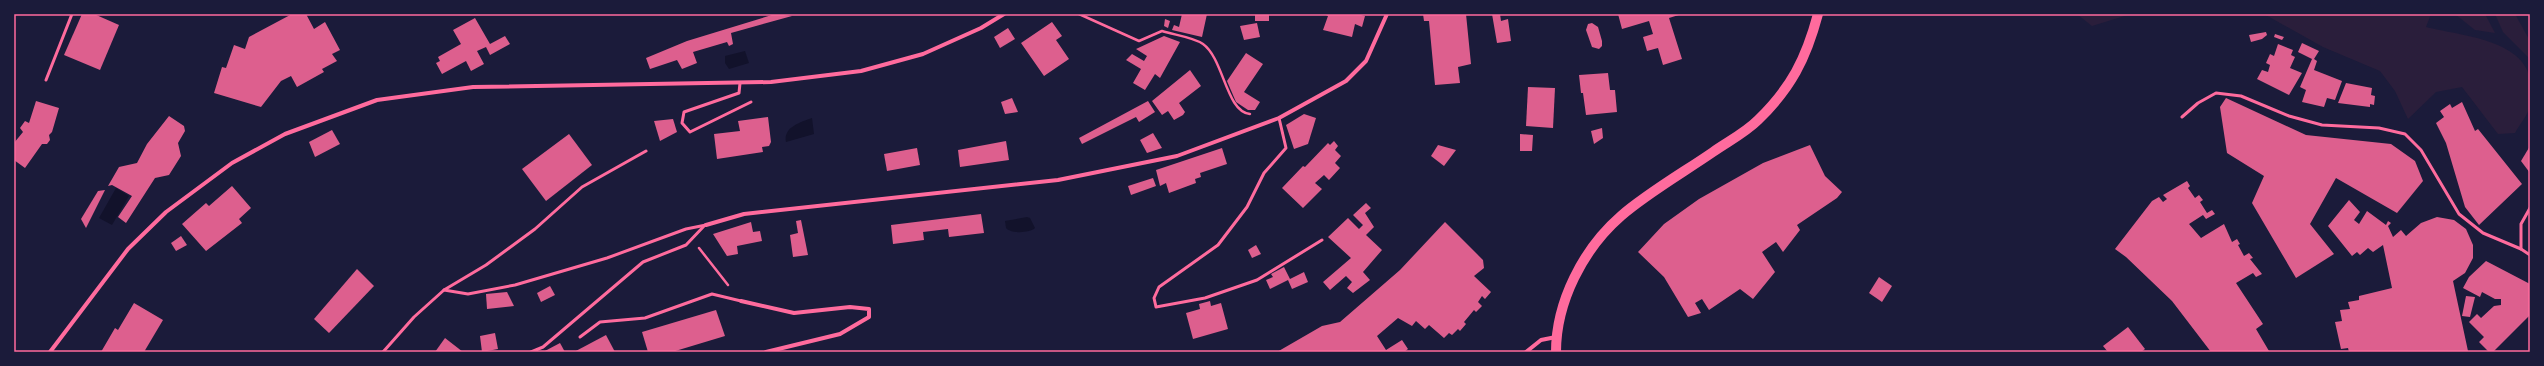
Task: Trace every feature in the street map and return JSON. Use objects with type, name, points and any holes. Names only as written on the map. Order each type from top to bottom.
[{"type":"main road","points":[[1556,352],[1556,337],[1563,306],[1576,273],[1596,243],[1621,216],[1756,122],[1794,78],[1810,46],[1818,14]]},
{"type":"street","points":[[50,352],[128,250],[166,212],[232,163],[285,134],[377,100],[473,87],[771,82],[861,71],[923,54],[981,28],[1004,14]]},
{"type":"street","points":[[706,225],[744,214],[1058,180],[1178,156],[1279,118],[1346,81],[1366,61],[1387,14]]},
{"type":"street","points":[[741,301],[794,313],[850,307],[869,309],[869,317],[840,334],[766,352]]},
{"type":"street","points":[[1526,352],[1541,340],[1556,337]]},
{"type":"lane","points":[[46,80],[72,14]]},
{"type":"lane","points":[[740,83],[739,93],[684,112],[682,123],[690,132],[751,102]]},
{"type":"lane","points":[[2182,117],[2198,103],[2216,93],[2241,96],[2289,116],[2322,125],[2379,128],[2405,134],[2422,150],[2459,214],[2483,233],[2521,249],[2530,255]]},
{"type":"lane","points":[[1279,118],[1286,148],[1264,173],[1247,207],[1218,245],[1159,287],[1154,298],[1156,307],[1204,298],[1257,280],[1322,240]]},
{"type":"lane","points":[[383,352],[414,317],[444,290],[486,265],[535,229],[582,187],[646,151]]},
{"type":"lane","points":[[2521,249],[2521,224],[2530,208]]},
{"type":"lane","points":[[531,352],[543,347],[643,262],[686,245],[706,225]]},
{"type":"lane","points":[[444,290],[468,294],[515,285],[606,258],[686,228],[706,225]]},
{"type":"lane","points":[[580,337],[600,322],[645,318],[712,294],[741,301]]},
{"type":"path","points":[[1079,14],[1139,41],[1162,31],[1203,44],[1218,62],[1233,102],[1247,114],[1261,115],[1268,121]]},
{"type":"path","points":[[692,239],[741,301]]},
{"type":"shaded area","points":[[2077,14],[2131,14],[2092,26]]},
{"type":"shaded area","points":[[2264,14],[2431,14],[2426,27],[2482,39],[2500,46],[2515,55],[2526,67],[2531,84],[2529,109],[2515,133],[2498,134],[2462,87],[2436,92],[2408,119],[2395,91],[2380,71],[2323,47]]},
{"type":"shaded area","points":[[2455,14],[2485,14],[2495,33],[2475,30]]},
{"type":"shaded area","points":[[2495,14],[2515,14],[2530,41],[2530,59],[2503,32]]},
{"type":"shaded area","points":[[745,51],[749,63],[729,69],[725,63],[725,56]]},
{"type":"shaded area","points":[[812,118],[814,134],[786,142],[787,132],[790,129],[798,123]]},
{"type":"shaded area","points":[[116,188],[129,196],[112,225],[99,218]]},
{"type":"shaded area","points":[[1027,217],[1030,218],[1035,228],[1033,230],[1016,232],[1006,228],[1005,221]]},
{"type":"building","points":[[82,14],[94,14],[119,25],[100,70],[64,55]]},
{"type":"building","points":[[292,14],[306,14],[314,29],[325,22],[340,50],[332,54],[337,61],[322,69],[324,72],[297,87],[291,76],[281,81],[261,107],[214,93],[222,67],[226,68],[234,45],[245,49],[249,37]]},
{"type":"building","points":[[775,14],[792,16],[731,33],[733,44],[729,46],[727,42],[693,52],[697,63],[682,69],[677,60],[650,69],[646,58],[687,41]]},
{"type":"building","points":[[1182,14],[1207,14],[1202,37],[1172,30],[1174,25],[1179,27]]},
{"type":"building","points":[[1255,14],[1269,14],[1269,21],[1255,21]]},
{"type":"building","points":[[1324,14],[1357,14],[1365,16],[1362,27],[1355,24],[1352,37],[1323,30],[1328,16]]},
{"type":"building","points":[[1423,14],[1466,14],[1471,64],[1458,67],[1460,83],[1435,85],[1429,21],[1424,21]]},
{"type":"building","points":[[1492,14],[1500,14],[1501,21],[1508,19],[1511,41],[1497,43]]},
{"type":"building","points":[[1618,14],[1682,14],[1669,18],[1682,59],[1663,65],[1658,48],[1647,51],[1643,37],[1653,34],[1649,21],[1622,29]]},
{"type":"building","points":[[475,18],[490,44],[505,36],[510,44],[490,55],[486,47],[477,51],[484,64],[471,71],[466,61],[442,74],[436,63],[440,61],[438,57],[461,44],[453,30]]},
{"type":"building","points":[[1165,19],[1170,21],[1168,28],[1164,26]]},
{"type":"building","points":[[1052,22],[1062,36],[1056,40],[1069,59],[1044,76],[1021,43]]},
{"type":"building","points":[[1257,23],[1260,37],[1244,40],[1240,26]]},
{"type":"building","points":[[1592,23],[1598,27],[1602,41],[1602,46],[1599,49],[1592,47],[1586,30],[1588,24]]},
{"type":"building","points":[[1008,28],[1015,39],[1000,48],[994,37]]},
{"type":"building","points":[[2266,32],[2267,35],[2262,39],[2251,42],[2249,35]]},
{"type":"building","points":[[2275,34],[2284,37],[2282,40],[2274,37]]},
{"type":"building","points":[[1164,36],[1180,42],[1160,78],[1155,74],[1145,90],[1133,83],[1141,69],[1126,60],[1132,54],[1144,61],[1147,56],[1136,49]]},
{"type":"building","points":[[2302,43],[2319,51],[2314,59],[2317,61],[2314,70],[2342,81],[2335,100],[2327,98],[2324,107],[2302,102],[2306,90],[2300,87],[2312,59],[2298,52]]},
{"type":"building","points":[[2278,44],[2293,50],[2291,55],[2295,57],[2290,68],[2302,73],[2289,95],[2257,79],[2262,70],[2268,72],[2270,65],[2266,63],[2270,54],[2274,56]]},
{"type":"building","points":[[1246,53],[1263,64],[1244,92],[1260,102],[1255,110],[1248,110],[1236,102],[1227,81]]},
{"type":"building","points":[[1190,70],[1201,86],[1179,103],[1185,112],[1183,115],[1174,120],[1168,111],[1162,115],[1152,101]]},
{"type":"building","points":[[1608,73],[1610,90],[1615,90],[1617,112],[1586,115],[1579,75]]},
{"type":"building","points":[[2346,83],[2372,88],[2371,95],[2375,96],[2374,105],[2370,104],[2370,107],[2338,103]]},
{"type":"building","points":[[1528,87],[1555,88],[1553,128],[1526,126]]},
{"type":"building","points":[[1012,98],[1018,112],[1005,114],[1001,102]]},
{"type":"building","points":[[2226,98],[2306,135],[2391,144],[2415,161],[2423,181],[2397,213],[2336,178],[2310,224],[2334,254],[2296,278],[2252,203],[2264,176],[2227,153],[2220,107]]},
{"type":"building","points":[[36,101],[59,108],[52,132],[49,135],[50,140],[47,144],[42,144],[25,168],[14,160],[14,143],[23,132],[20,128],[25,121],[29,123]]},
{"type":"building","points":[[1148,101],[1155,112],[1139,122],[1136,117],[1082,144],[1079,138]]},
{"type":"building","points":[[2462,102],[2475,131],[2478,129],[2522,184],[2479,225],[2465,207],[2446,143],[2436,123],[2444,117],[2440,111],[2450,104],[2452,108]]},
{"type":"building","points":[[1304,114],[1316,118],[1308,144],[1294,149],[1286,125]]},
{"type":"building","points":[[169,116],[184,126],[185,131],[178,143],[181,156],[169,175],[155,178],[126,223],[118,217],[132,196],[112,185],[108,186],[119,167],[137,163],[147,144]]},
{"type":"building","points":[[768,117],[771,142],[769,146],[762,147],[763,152],[717,159],[714,134],[740,131],[738,121]]},
{"type":"building","points":[[673,119],[677,132],[660,141],[654,121]]},
{"type":"building","points":[[1602,128],[1603,138],[1594,144],[1591,131]]},
{"type":"building","points":[[332,130],[340,144],[315,157],[309,142]]},
{"type":"building","points":[[1153,133],[1162,148],[1147,153],[1140,140]]},
{"type":"building","points":[[569,134],[592,165],[546,201],[522,169]]},
{"type":"building","points":[[1520,134],[1533,135],[1532,151],[1520,151]]},
{"type":"building","points":[[1006,141],[1009,160],[960,167],[958,150]]},
{"type":"building","points":[[1334,141],[1338,146],[1335,150],[1341,156],[1335,163],[1340,168],[1329,180],[1324,175],[1315,183],[1322,189],[1303,208],[1282,188],[1328,143],[1330,145]]},
{"type":"building","points":[[1438,145],[1456,150],[1444,166],[1431,156]]},
{"type":"building","points":[[1810,145],[1825,176],[1842,192],[1837,198],[1797,225],[1800,230],[1783,252],[1776,242],[1762,252],[1775,272],[1753,299],[1740,289],[1709,310],[1702,299],[1695,303],[1701,313],[1688,317],[1664,277],[1638,252],[1664,224],[1699,199],[1763,163]]},
{"type":"building","points":[[2530,146],[2530,173],[2521,161]]},
{"type":"building","points":[[917,148],[920,165],[887,171],[884,154]]},
{"type":"building","points":[[1222,148],[1227,164],[1200,173],[1201,177],[1195,179],[1196,183],[1169,193],[1166,183],[1160,186],[1156,170]]},
{"type":"building","points":[[1153,178],[1156,186],[1131,195],[1128,186]]},
{"type":"building","points":[[2187,181],[2190,186],[2188,188],[2195,198],[2199,195],[2203,200],[2200,202],[2207,213],[2212,210],[2215,214],[2206,219],[2203,215],[2189,224],[2201,238],[2224,224],[2232,242],[2237,239],[2240,244],[2238,245],[2244,256],[2249,253],[2253,258],[2250,259],[2262,274],[2256,277],[2253,273],[2236,283],[2263,324],[2256,329],[2269,351],[2267,352],[2211,352],[2172,301],[2126,257],[2115,249],[2152,201],[2159,197],[2163,202],[2167,199],[2163,195]]},
{"type":"building","points":[[232,186],[251,208],[239,219],[242,223],[206,251],[182,224],[206,203],[209,206]]},
{"type":"building","points":[[105,190],[86,228],[81,219],[98,191]]},
{"type":"building","points":[[2349,200],[2360,212],[2354,220],[2359,224],[2367,211],[2386,225],[2388,221],[2391,223],[2388,226],[2393,237],[2401,230],[2406,236],[2421,223],[2437,217],[2454,220],[2466,229],[2473,245],[2473,258],[2465,273],[2453,281],[2468,351],[2349,352],[2348,348],[2341,349],[2335,322],[2342,321],[2340,310],[2350,309],[2348,302],[2359,300],[2359,296],[2392,288],[2383,245],[2373,252],[2368,248],[2360,255],[2357,252],[2352,256],[2328,226]]},
{"type":"building","points":[[1366,203],[1371,208],[1365,213],[1374,227],[1366,235],[1382,250],[1363,272],[1370,280],[1353,293],[1347,288],[1352,282],[1346,276],[1330,290],[1323,282],[1351,258],[1328,237],[1348,218],[1359,229],[1363,225],[1353,215]]},
{"type":"building","points":[[981,214],[984,233],[949,237],[948,229],[923,232],[924,240],[893,244],[891,225]]},
{"type":"building","points":[[801,220],[808,255],[793,257],[790,235],[798,233],[796,221]]},
{"type":"building","points":[[751,222],[753,232],[760,231],[762,241],[737,246],[738,254],[727,256],[713,234]]},
{"type":"building","points":[[1445,222],[1483,260],[1484,268],[1474,276],[1491,292],[1485,299],[1482,296],[1478,302],[1482,306],[1476,312],[1474,310],[1464,322],[1466,324],[1460,331],[1458,329],[1452,335],[1449,333],[1444,338],[1429,325],[1425,329],[1416,321],[1412,326],[1398,318],[1377,336],[1386,350],[1402,340],[1408,349],[1404,352],[1277,352],[1322,326],[1340,322],[1400,270]]},
{"type":"building","points":[[181,236],[187,245],[176,251],[171,243]]},
{"type":"building","points":[[1256,245],[1261,254],[1252,258],[1248,250]]},
{"type":"building","points":[[2486,261],[2530,284],[2530,315],[2493,352],[2489,352],[2479,342],[2484,337],[2469,322],[2477,314],[2481,318],[2494,306],[2501,305],[2501,299],[2495,299],[2482,292],[2480,297],[2463,288],[2469,277]]},
{"type":"building","points":[[1284,267],[1290,279],[1304,272],[1308,282],[1292,289],[1288,280],[1270,289],[1266,280],[1273,277],[1271,274]]},
{"type":"building","points":[[357,269],[374,286],[329,333],[314,319]]},
{"type":"building","points":[[1879,277],[1892,286],[1882,302],[1869,293]]},
{"type":"building","points":[[550,286],[555,295],[541,302],[537,293]]},
{"type":"building","points":[[507,292],[514,306],[487,309],[486,294]]},
{"type":"building","points":[[2466,296],[2475,297],[2470,317],[2462,316]]},
{"type":"building","points":[[1210,301],[1211,306],[1221,303],[1228,329],[1193,339],[1186,313],[1200,309],[1199,304]]},
{"type":"building","points":[[134,303],[163,320],[144,352],[101,352],[115,328],[118,330]]},
{"type":"building","points":[[716,310],[725,336],[672,352],[648,352],[642,332]]},
{"type":"building","points":[[2128,327],[2145,349],[2141,352],[2108,352],[2103,346]]},
{"type":"building","points":[[495,333],[498,349],[482,352],[480,336]]},
{"type":"building","points":[[606,335],[615,352],[574,352]]},
{"type":"building","points":[[445,338],[463,352],[435,352]]},
{"type":"building","points":[[560,343],[565,352],[543,352]]}]
